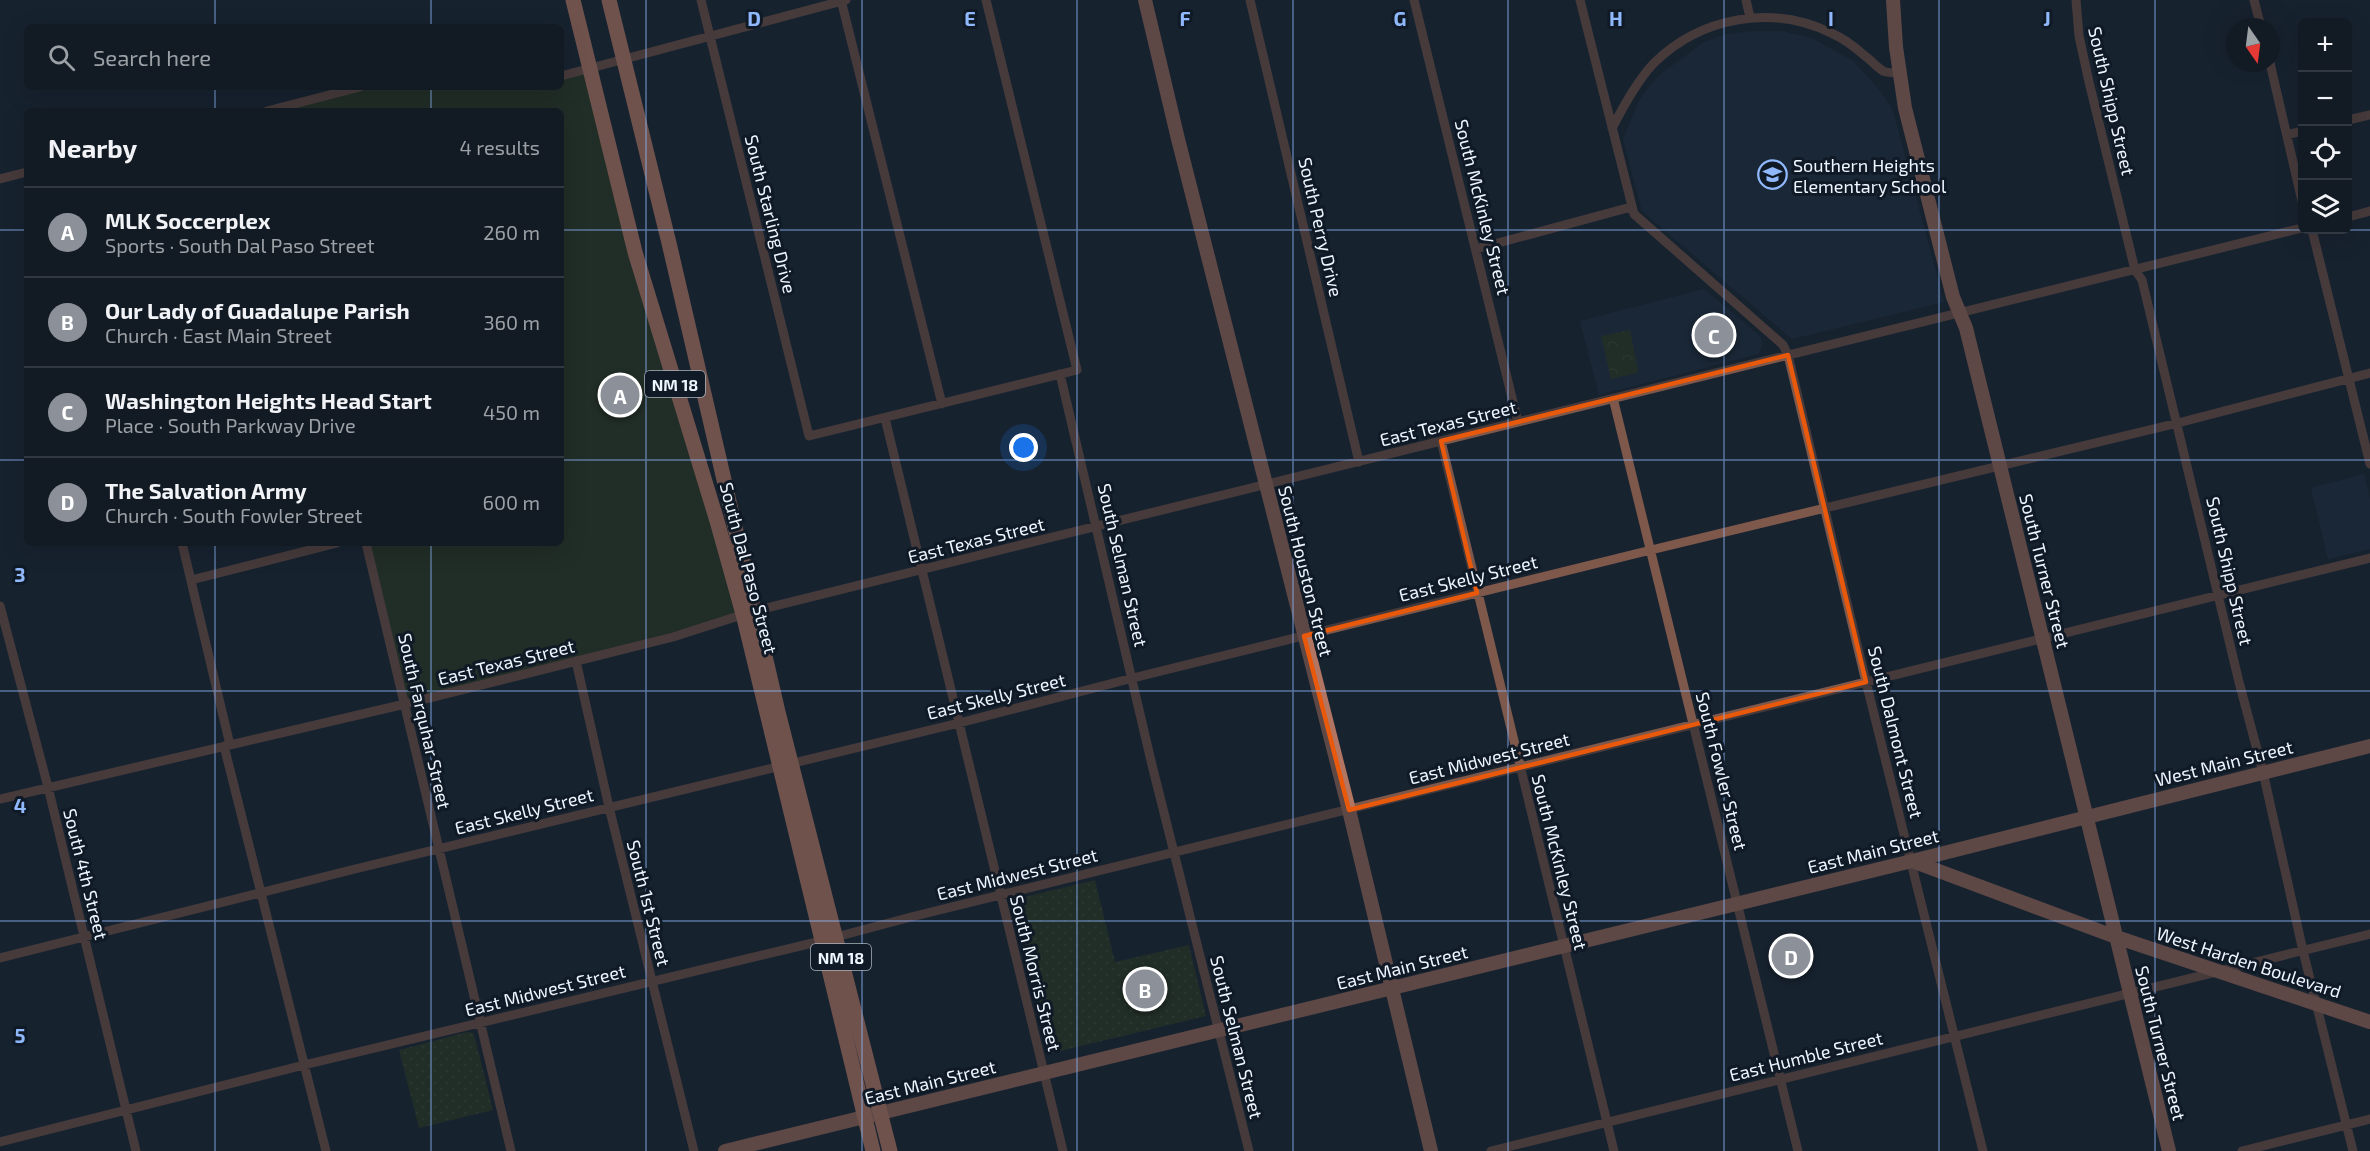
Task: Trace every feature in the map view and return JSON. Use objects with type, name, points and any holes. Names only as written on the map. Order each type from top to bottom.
[{"type":"main road","name":"South Dal Paso Street","points":[[573,0],[635,252],[717,521],[749,613]]},
{"type":"main road","name":"South Dal Paso Street","points":[[609,0],[667,232],[749,613],[786,765],[829,939],[890,1151]]},
{"type":"main road","name":"South Dal Paso Street","points":[[829,939],[864,1117],[873,1151]]},
{"type":"street","name":"South Starling Drive","points":[[701,0],[809,436],[885,418]]},
{"type":"street","points":[[564,74],[843,0],[942,404]]},
{"type":"street","points":[[885,418],[1077,370],[986,0]]},
{"type":"street","name":"South Houston Street","points":[[1145,0],[1265,485],[1349,810],[1431,1151]]},
{"type":"street","name":"South Perry Drive","points":[[1250,0],[1359,462]]},
{"type":"street","name":"South McKinley Street","points":[[1414,0],[1518,422]]},
{"type":"street","points":[[1580,0],[1631,207],[1638,219],[1783,345],[1788,356]]},
{"type":"street","points":[[1746,0],[1750,17]]},
{"type":"street","name":"South Turner Street","points":[[1893,0],[1896,47],[1911,130],[1953,297],[1966,328],[2001,466],[2169,1151]]},
{"type":"street","name":"South Shipp Street","points":[[2076,0],[2079,36],[2086,70],[2135,270],[2142,280],[2178,423],[2218,595],[2263,772],[2303,951],[2353,1151]]},
{"type":"street","points":[[2254,0],[2258,18]]},
{"type":"street","points":[[1612,128],[1631,95],[1653,64],[1673,47],[1706,29],[1750,17],[1776,18],[1815,26],[1845,41],[1883,71],[1900,73]]},
{"type":"street","points":[[2272,72],[2298,183]]},
{"type":"street","points":[[279,108],[348,90]]},
{"type":"street","points":[[2352,119],[2370,115]]},
{"type":"street","points":[[2287,135],[2298,132]]},
{"type":"street","points":[[0,179],[24,173]]},
{"type":"street","points":[[1476,249],[1631,207]]},
{"type":"street","points":[[2352,216],[2370,211]]},
{"type":"street","name":"East Texas Street","points":[[0,799],[576,662],[673,637],[749,613],[2298,229]]},
{"type":"street","points":[[2313,234],[2370,464]]},
{"type":"street","name":"South Dalmont Street","points":[[1788,356],[1826,507],[1866,682],[1983,1151]]},
{"type":"street","name":"East Skelly Street","points":[[0,958],[261,892],[959,723],[1826,507],[2178,423],[2370,373]]},
{"type":"street","name":"South Selman Street","points":[[1060,374],[1249,1151]]},
{"type":"street","name":"South Fowler Street","points":[[1613,398],[1798,1151]]},
{"type":"street","name":"South Morris Street","points":[[885,418],[999,896],[1063,1151]]},
{"type":"street","name":"South McKinley Street","points":[[1441,441],[1614,1151]]},
{"type":"street","points":[[183,546],[261,892],[326,1151]]},
{"type":"street","points":[[191,580],[325,546]]},
{"type":"street","name":"South Farquhar Street","points":[[367,546],[512,1151]]},
{"type":"street","name":"East Midwest Street","points":[[0,1142],[304,1065],[829,939],[2370,558]]},
{"type":"street","name":"South 4th Street","points":[[0,606],[48,787],[136,1151]]},
{"type":"street","name":"South 1st Street","points":[[576,662],[609,807],[694,1151]]},
{"type":"street","name":"West Main Street","points":[[2086,815],[2370,746]]},
{"type":"street","name":"East Main Street","points":[[725,1151],[1912,861],[2086,815]]},
{"type":"street","name":"West Harden Boulevard","points":[[1912,861],[2116,938],[2370,1022]]},
{"type":"street","name":"East Humble Street","points":[[1491,1151],[2370,934]]},
{"type":"street","points":[[2242,1151],[2370,1119]]},
{"type":"highlighted area","points":[[1788,355],[1866,682],[1349,810],[1304,636],[1477,593],[1441,441]]},
{"type":"shaded area","name":"Southern Heights Elementary School","points":[[1782,31],[1812,38],[1853,61],[1882,93],[1893,111],[1944,302],[1792,339],[1642,211],[1623,139],[1640,99],[1657,77],[1704,42],[1727,34]]},
{"type":"shaded area","points":[[1704,289],[1761,337],[1762,347],[1758,354],[1599,395],[1580,321]]},
{"type":"shaded area","points":[[2364,474],[2370,498],[2370,549],[2328,559],[2311,488]]},
{"type":"green space","points":[[590,68],[743,614],[405,704],[367,546],[564,546],[564,108],[279,108],[348,90],[564,90],[564,75]]},
{"type":"green space","points":[[1630,330],[1637,373],[1611,379],[1601,336]]},
{"type":"green space","points":[[1095,880],[1115,962],[1189,945],[1206,1016],[1048,1054],[1012,900]]},
{"type":"green space","points":[[467,1032],[473,1033],[475,1038],[493,1110],[419,1128],[399,1050]]},
{"type":"place","name":"Southern Heights Elementary School","points":[[1772,175]]},
{"type":"place","name":"Washington Heights Head Start","points":[[1714,335]]},
{"type":"place","name":"MLK Soccerplex","points":[[620,395]]},
{"type":"place","name":"The Salvation Army","points":[[1791,956]]},
{"type":"place","name":"Our Lady of Guadalupe Parish","points":[[1145,989]]}]
